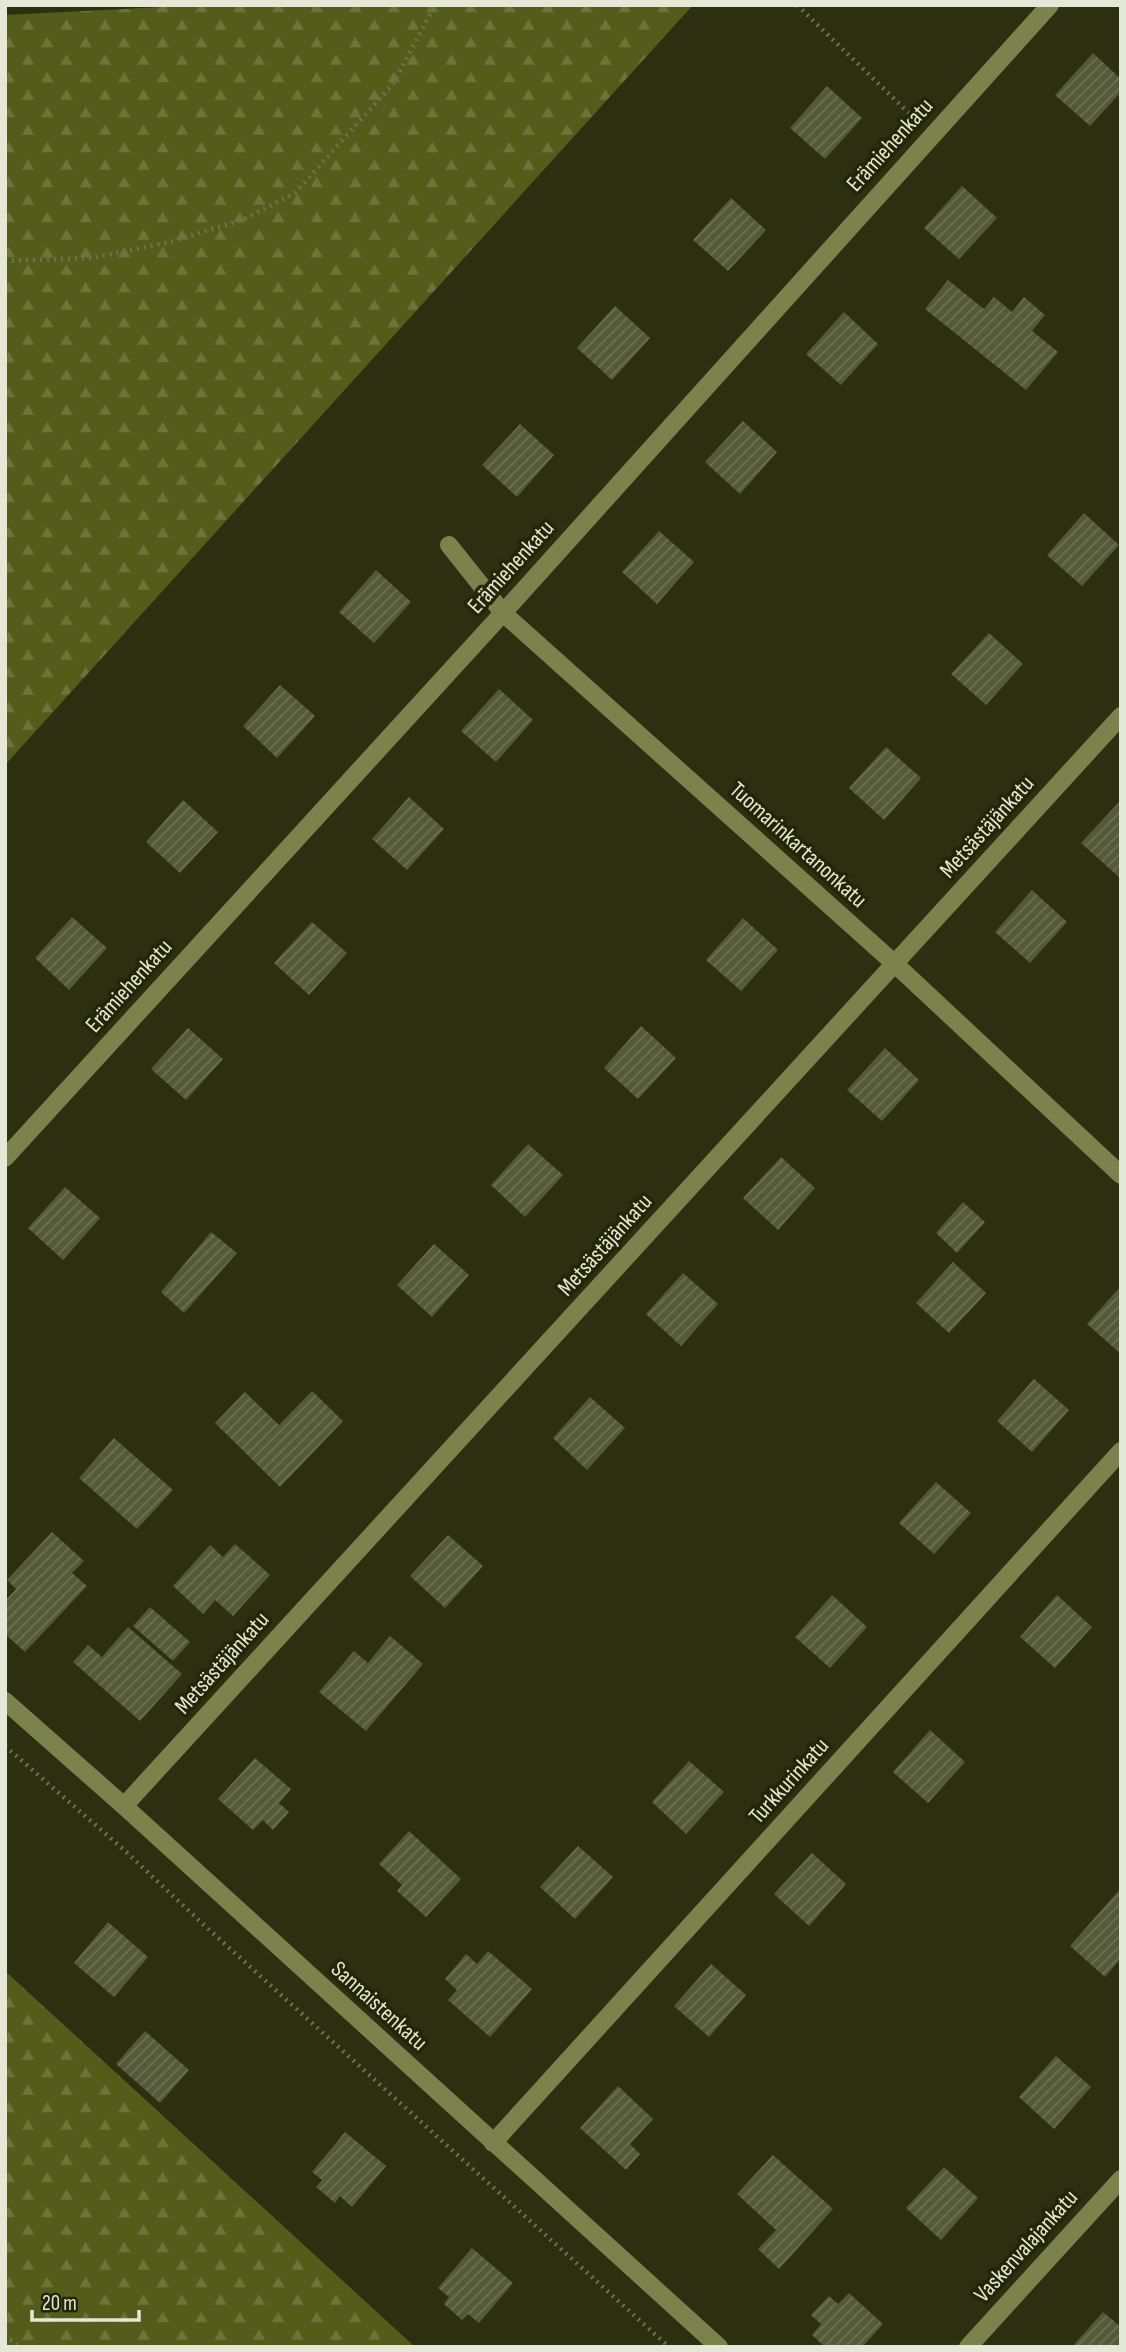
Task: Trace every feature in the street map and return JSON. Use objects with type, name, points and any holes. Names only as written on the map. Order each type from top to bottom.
[{"type":"street","name":"Erämiehenkatu","points":[[5,1158],[503,613],[1050,5]]},
{"type":"street","name":"Tuomarinkartanonkatu","points":[[449,545],[503,613],[895,964],[1121,1175]]},
{"type":"street","name":"Metsästäjänkatu","points":[[124,1806],[1121,716]]},
{"type":"street","name":"Turkkurinkatu","points":[[493,2143],[1121,1451]]},
{"type":"street","name":"Sannaistenkatu","points":[[5,1701],[719,2347]]},
{"type":"street","name":"Vaskenvalajankatu","points":[[968,2347],[1121,2179]]},
{"type":"path","points":[[5,261],[92,258],[170,242],[242,220],[295,193],[394,84],[435,5]]},
{"type":"path","points":[[797,5],[932,135]]},
{"type":"path","points":[[5,1746],[123,1849],[224,1944],[669,2347]]},
{"type":"path","points":[[5,2335],[19,2347]]},
{"type":"green space","points":[[202,5],[693,5],[5,765],[5,15]]},
{"type":"green space","points":[[5,1971],[415,2347],[5,2347]]},
{"type":"building","points":[[1093,53],[1121,79],[1121,92],[1090,126],[1055,95]]},
{"type":"building","points":[[827,86],[862,118],[825,159],[790,128]]},
{"type":"building","points":[[962,186],[997,218],[959,259],[924,228]]},
{"type":"building","points":[[731,198],[766,230],[728,271],[693,240]]},
{"type":"building","points":[[948,280],[984,309],[994,297],[1012,312],[1024,297],[1045,315],[1032,331],[1058,352],[1026,390],[925,309]]},
{"type":"building","points":[[615,306],[650,338],[612,380],[577,348]]},
{"type":"building","points":[[844,312],[878,344],[841,385],[806,354]]},
{"type":"building","points":[[743,421],[777,452],[740,494],[705,462]]},
{"type":"building","points":[[520,424],[554,455],[517,497],[482,465]]},
{"type":"building","points":[[1084,513],[1119,545],[1082,586],[1047,555]]},
{"type":"building","points":[[659,531],[694,562],[657,604],[622,572]]},
{"type":"building","points":[[376,570],[411,602],[374,643],[339,612]]},
{"type":"building","points":[[989,633],[1023,664],[986,705],[951,674]]},
{"type":"building","points":[[280,685],[315,716],[277,758],[243,726]]},
{"type":"building","points":[[499,689],[533,720],[496,762],[461,731]]},
{"type":"building","points":[[886,747],[921,778],[884,820],[849,788]]},
{"type":"building","points":[[409,797],[444,829],[407,870],[372,839]]},
{"type":"building","points":[[183,800],[218,832],[180,873],[146,842]]},
{"type":"building","points":[[1121,800],[1121,879],[1081,843]]},
{"type":"building","points":[[1032,890],[1067,922],[1030,963],[995,932]]},
{"type":"building","points":[[72,917],[107,948],[69,990],[35,958]]},
{"type":"building","points":[[743,918],[778,950],[741,991],[706,960]]},
{"type":"building","points":[[312,922],[347,953],[309,995],[274,963]]},
{"type":"building","points":[[641,1026],[676,1058],[638,1099],[604,1068]]},
{"type":"building","points":[[188,1028],[223,1059],[186,1100],[151,1069]]},
{"type":"building","points":[[885,1048],[919,1080],[882,1121],[847,1090]]},
{"type":"building","points":[[528,1144],[563,1175],[525,1217],[491,1185]]},
{"type":"building","points":[[781,1157],[815,1188],[778,1230],[743,1198]]},
{"type":"building","points":[[65,1187],[100,1218],[63,1260],[28,1228]]},
{"type":"building","points":[[963,1202],[985,1222],[957,1253],[936,1233]]},
{"type":"building","points":[[211,1232],[237,1253],[184,1313],[161,1292]]},
{"type":"building","points":[[434,1244],[469,1275],[432,1317],[397,1285]]},
{"type":"building","points":[[953,1262],[986,1293],[949,1333],[916,1303]]},
{"type":"building","points":[[683,1273],[718,1304],[681,1346],[646,1314]]},
{"type":"building","points":[[1121,1286],[1121,1354],[1087,1324]]},
{"type":"building","points":[[1034,1379],[1069,1410],[1032,1452],[997,1421]]},
{"type":"building","points":[[312,1391],[343,1421],[280,1487],[215,1423],[245,1392],[279,1425]]},
{"type":"building","points":[[590,1397],[625,1428],[587,1470],[553,1438]]},
{"type":"building","points":[[114,1438],[173,1490],[137,1529],[79,1478]]},
{"type":"building","points":[[936,1482],[971,1513],[934,1554],[899,1523]]},
{"type":"building","points":[[52,1532],[84,1561],[72,1573],[87,1586],[25,1652],[5,1634],[5,1601],[16,1589],[7,1580]]},
{"type":"building","points":[[448,1535],[483,1566],[445,1608],[410,1576]]},
{"type":"building","points":[[235,1544],[270,1575],[233,1616],[215,1600],[203,1614],[173,1586],[210,1545],[223,1557]]},
{"type":"building","points":[[832,1595],[867,1627],[830,1668],[795,1637]]},
{"type":"building","points":[[1057,1595],[1092,1627],[1055,1668],[1020,1637]]},
{"type":"building","points":[[150,1607],[190,1642],[173,1661],[133,1626]]},
{"type":"building","points":[[128,1627],[182,1674],[140,1721],[73,1662],[88,1645],[102,1657]]},
{"type":"building","points":[[390,1636],[423,1664],[366,1731],[319,1692],[354,1651],[368,1663]]},
{"type":"building","points":[[930,1730],[965,1762],[928,1803],[893,1772]]},
{"type":"building","points":[[255,1758],[291,1789],[279,1803],[289,1812],[273,1830],[263,1820],[253,1830],[218,1799]]},
{"type":"building","points":[[689,1761],[724,1792],[686,1834],[652,1802]]},
{"type":"building","points":[[409,1831],[461,1879],[426,1917],[397,1891],[402,1885],[379,1864]]},
{"type":"building","points":[[578,1846],[613,1877],[575,1919],[540,1887]]},
{"type":"building","points":[[812,1853],[846,1884],[809,1926],[774,1894]]},
{"type":"building","points":[[1121,1888],[1121,1958],[1105,1977],[1070,1946]]},
{"type":"building","points":[[108,1922],[148,1957],[114,1997],[74,1963]]},
{"type":"building","points":[[488,1951],[532,1989],[490,2037],[448,2000],[457,1990],[445,1979],[466,1954],[477,1964]]},
{"type":"building","points":[[711,1964],[746,1995],[709,2037],[674,2006]]},
{"type":"building","points":[[145,2031],[189,2070],[160,2103],[116,2064]]},
{"type":"building","points":[[1056,2056],[1091,2087],[1054,2129],[1019,2097]]},
{"type":"building","points":[[618,2086],[653,2119],[630,2144],[640,2154],[626,2170],[580,2128]]},
{"type":"building","points":[[345,2132],[386,2166],[352,2207],[340,2196],[335,2203],[316,2187],[322,2180],[312,2172]]},
{"type":"building","points":[[773,2155],[833,2209],[779,2269],[758,2249],[776,2230],[737,2194]]},
{"type":"building","points":[[944,2167],[978,2198],[941,2240],[906,2208]]},
{"type":"building","points":[[472,2248],[513,2283],[479,2323],[468,2314],[462,2320],[444,2304],[449,2297],[438,2288]]},
{"type":"building","points":[[849,2293],[883,2324],[862,2347],[825,2347],[812,2335],[821,2324],[811,2315],[829,2296],[838,2304]]},
{"type":"building","points":[[1103,2312],[1121,2327],[1121,2347],[1072,2347]]}]
